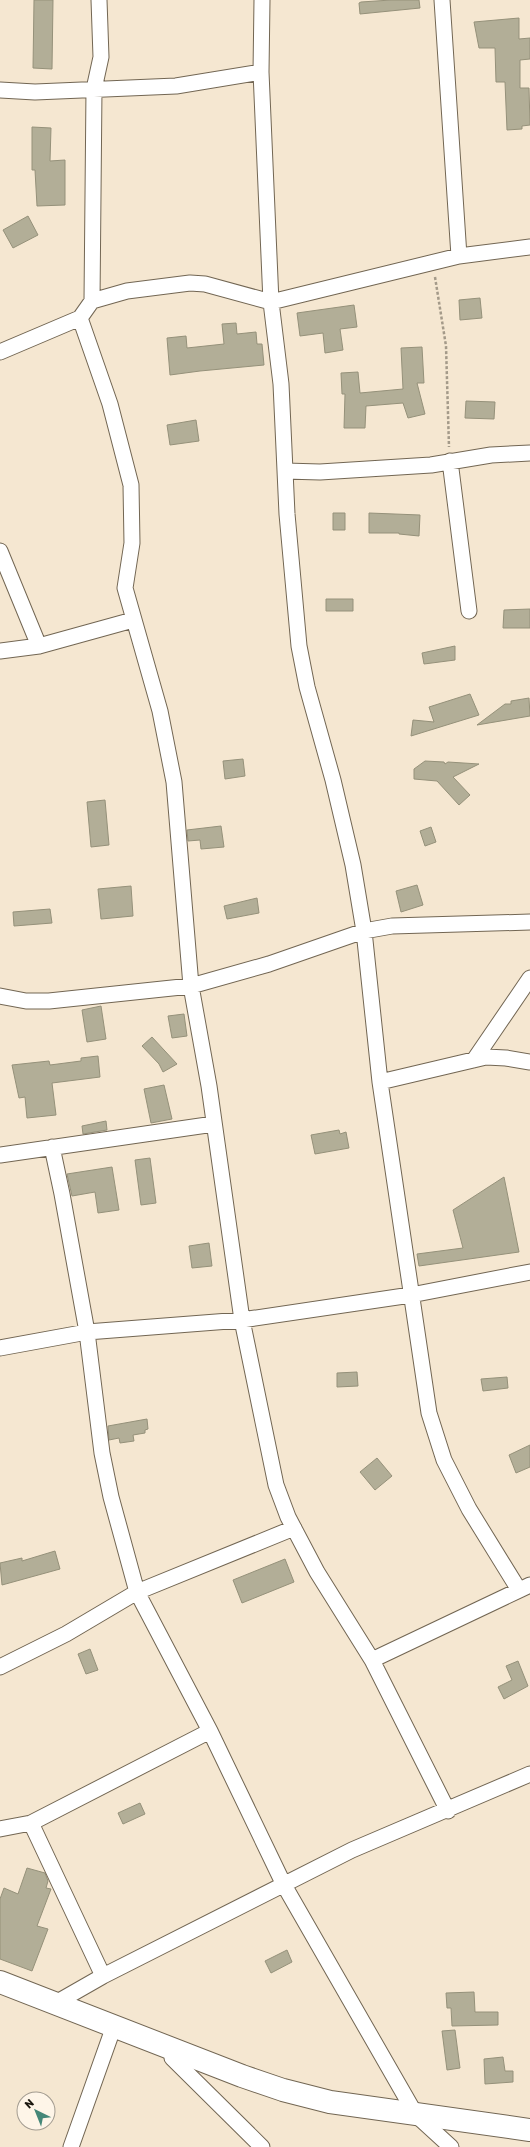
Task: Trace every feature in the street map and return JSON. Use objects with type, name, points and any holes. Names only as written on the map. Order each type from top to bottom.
[{"type":"street","points":[[0,352],[80,318],[92,301],[94,89],[102,57],[99,0]]},
{"type":"street","points":[[262,0],[261,72],[270,302],[281,384],[287,514],[299,646],[307,687],[333,780],[353,865],[364,931],[380,1082],[410,1295],[429,1413],[444,1460],[469,1509],[524,1588],[372,1660]]},
{"type":"street","points":[[442,0],[459,256]]},
{"type":"street","points":[[0,90],[35,92],[176,86],[261,72]]},
{"type":"street","points":[[92,301],[127,291],[190,283],[205,284],[270,302],[459,256],[530,247]]},
{"type":"street","points":[[80,318],[110,404],[131,485],[132,543],[125,588],[160,711],[174,782],[191,986],[214,1124],[242,1320],[264,1433],[276,1485],[294,1528],[317,1572],[372,1660],[448,1811]]},
{"type":"street","points":[[285,471],[320,472],[432,465],[491,455],[530,453]]},
{"type":"street","points":[[450,461],[469,612]]},
{"type":"street","points":[[0,552],[39,646]]},
{"type":"street","points":[[0,651],[39,646],[133,620]]},
{"type":"street","points":[[0,992],[26,1001],[191,986],[269,964],[364,931],[392,926],[530,922]]},
{"type":"street","points":[[474,1060],[530,978]]},
{"type":"street","points":[[380,1082],[486,1057],[506,1058],[530,1062]]},
{"type":"street","points":[[0,1155],[214,1124]]},
{"type":"street","points":[[52,1147],[87,1332],[110,1497],[137,1592],[210,1731],[284,1885],[416,2115],[451,2147]]},
{"type":"street","points":[[0,1348],[87,1332],[242,1320],[410,1295],[530,1272]]},
{"type":"street","points":[[0,1667],[66,1634],[137,1592],[294,1528]]},
{"type":"street","points":[[0,1829],[31,1823],[210,1731]]},
{"type":"street","points":[[54,2004],[103,1976],[352,1850],[448,1811],[530,1774]]},
{"type":"street","points":[[31,1823],[103,1976]]},
{"type":"street","points":[[0,1982],[242,2076],[283,2090],[330,2102],[530,2130]]},
{"type":"street","points":[[71,2147],[114,2026]]},
{"type":"street","points":[[173,2048],[172,2058],[262,2147]]},
{"type":"path","points":[[433,262],[446,346],[450,461]]},
{"type":"building","points":[[34,0],[53,0],[52,69],[33,68]]},
{"type":"building","points":[[419,0],[420,8],[360,14],[359,3],[361,2]]},
{"type":"building","points":[[519,18],[519,39],[530,38],[530,59],[520,60],[520,88],[529,88],[530,125],[522,126],[522,129],[507,130],[505,82],[496,82],[495,48],[479,48],[474,22]]},
{"type":"building","points":[[32,127],[51,128],[50,161],[65,160],[65,205],[37,206],[35,170],[32,170]]},
{"type":"building","points":[[28,216],[38,235],[13,248],[3,230]]},
{"type":"building","points":[[480,298],[482,318],[460,320],[459,300]]},
{"type":"building","points":[[354,305],[357,327],[340,329],[343,350],[325,353],[323,333],[300,336],[297,313]]},
{"type":"building","points":[[236,323],[237,334],[256,332],[257,344],[262,344],[264,365],[170,375],[167,338],[186,336],[187,348],[224,344],[222,324]]},
{"type":"building","points":[[422,347],[424,383],[417,383],[425,414],[408,418],[403,403],[366,406],[365,428],[344,428],[345,394],[342,394],[341,373],[358,372],[360,393],[403,389],[401,348]]},
{"type":"building","points":[[466,401],[495,402],[494,419],[465,418]]},
{"type":"building","points":[[196,420],[199,441],[170,445],[167,425]]},
{"type":"building","points":[[333,513],[345,513],[345,530],[333,530]]},
{"type":"building","points":[[369,513],[420,515],[419,536],[399,533],[369,533]]},
{"type":"building","points":[[326,599],[353,599],[353,611],[326,611]]},
{"type":"building","points":[[530,609],[530,628],[503,628],[504,610]]},
{"type":"building","points":[[455,646],[455,660],[424,664],[422,653]]},
{"type":"building","points":[[470,694],[479,715],[411,736],[413,720],[434,722],[429,707]]},
{"type":"building","points":[[529,698],[530,716],[477,725],[505,704],[511,704],[511,701]]},
{"type":"building","points":[[243,759],[245,776],[225,779],[223,761]]},
{"type":"building","points":[[425,761],[444,762],[445,764],[448,762],[479,764],[453,777],[470,795],[459,805],[437,781],[414,779],[414,769]]},
{"type":"building","points":[[105,800],[109,845],[91,847],[87,802]]},
{"type":"building","points":[[221,826],[224,847],[201,849],[200,840],[188,841],[187,830]]},
{"type":"building","points":[[431,827],[436,842],[425,846],[420,831]]},
{"type":"building","points":[[417,885],[423,905],[401,912],[396,891]]},
{"type":"building","points":[[131,886],[133,916],[101,919],[98,889]]},
{"type":"building","points":[[257,898],[259,913],[227,919],[224,906]]},
{"type":"building","points":[[50,909],[52,923],[14,926],[13,912]]},
{"type":"building","points":[[101,1006],[106,1039],[87,1042],[82,1010]]},
{"type":"building","points":[[184,1014],[187,1036],[172,1038],[168,1016]]},
{"type":"building","points":[[152,1037],[177,1064],[163,1072],[159,1064],[142,1046]]},
{"type":"building","points":[[98,1056],[100,1077],[52,1083],[56,1115],[27,1118],[25,1097],[19,1098],[12,1065],[49,1061],[50,1065],[81,1061],[81,1058]]},
{"type":"building","points":[[164,1085],[172,1119],[151,1123],[144,1089]]},
{"type":"building","points":[[106,1121],[107,1130],[83,1134],[82,1126]]},
{"type":"building","points":[[339,1130],[340,1134],[346,1132],[349,1148],[315,1154],[311,1135]]},
{"type":"building","points":[[150,1158],[156,1203],[141,1205],[135,1160]]},
{"type":"building","points":[[112,1167],[119,1210],[98,1213],[95,1192],[72,1196],[67,1174]]},
{"type":"building","points":[[504,1177],[519,1252],[419,1266],[417,1254],[463,1248],[453,1210]]},
{"type":"building","points":[[209,1243],[212,1266],[192,1268],[189,1246]]},
{"type":"building","points":[[357,1372],[358,1386],[337,1387],[337,1373]]},
{"type":"building","points":[[507,1377],[508,1388],[483,1391],[481,1379]]},
{"type":"building","points":[[147,1419],[148,1429],[145,1430],[145,1433],[133,1435],[134,1441],[120,1443],[119,1438],[109,1440],[108,1426]]},
{"type":"building","points":[[530,1445],[530,1467],[516,1473],[509,1455]]},
{"type":"building","points":[[377,1458],[392,1476],[375,1490],[360,1472]]},
{"type":"building","points":[[55,1551],[60,1569],[2,1585],[0,1563],[22,1558],[22,1561]]},
{"type":"building","points":[[285,1559],[294,1582],[242,1603],[233,1580]]},
{"type":"building","points":[[90,1649],[98,1670],[86,1674],[78,1654]]},
{"type":"building","points":[[518,1661],[528,1686],[504,1699],[498,1687],[512,1680],[506,1666]]},
{"type":"building","points":[[140,1803],[145,1814],[123,1824],[118,1813]]},
{"type":"building","points":[[27,1868],[45,1873],[48,1881],[46,1888],[51,1889],[37,1926],[48,1929],[32,1971],[0,1959],[0,1899],[4,1888],[18,1894]]},
{"type":"building","points":[[287,1950],[292,1962],[271,1973],[265,1961]]},
{"type":"building","points":[[474,1992],[475,2012],[498,2012],[498,2025],[452,2026],[451,2008],[447,2008],[446,1993]]},
{"type":"building","points":[[455,2030],[460,2068],[447,2070],[442,2031]]},
{"type":"building","points":[[503,2057],[505,2071],[513,2071],[513,2082],[485,2084],[484,2059]]}]
